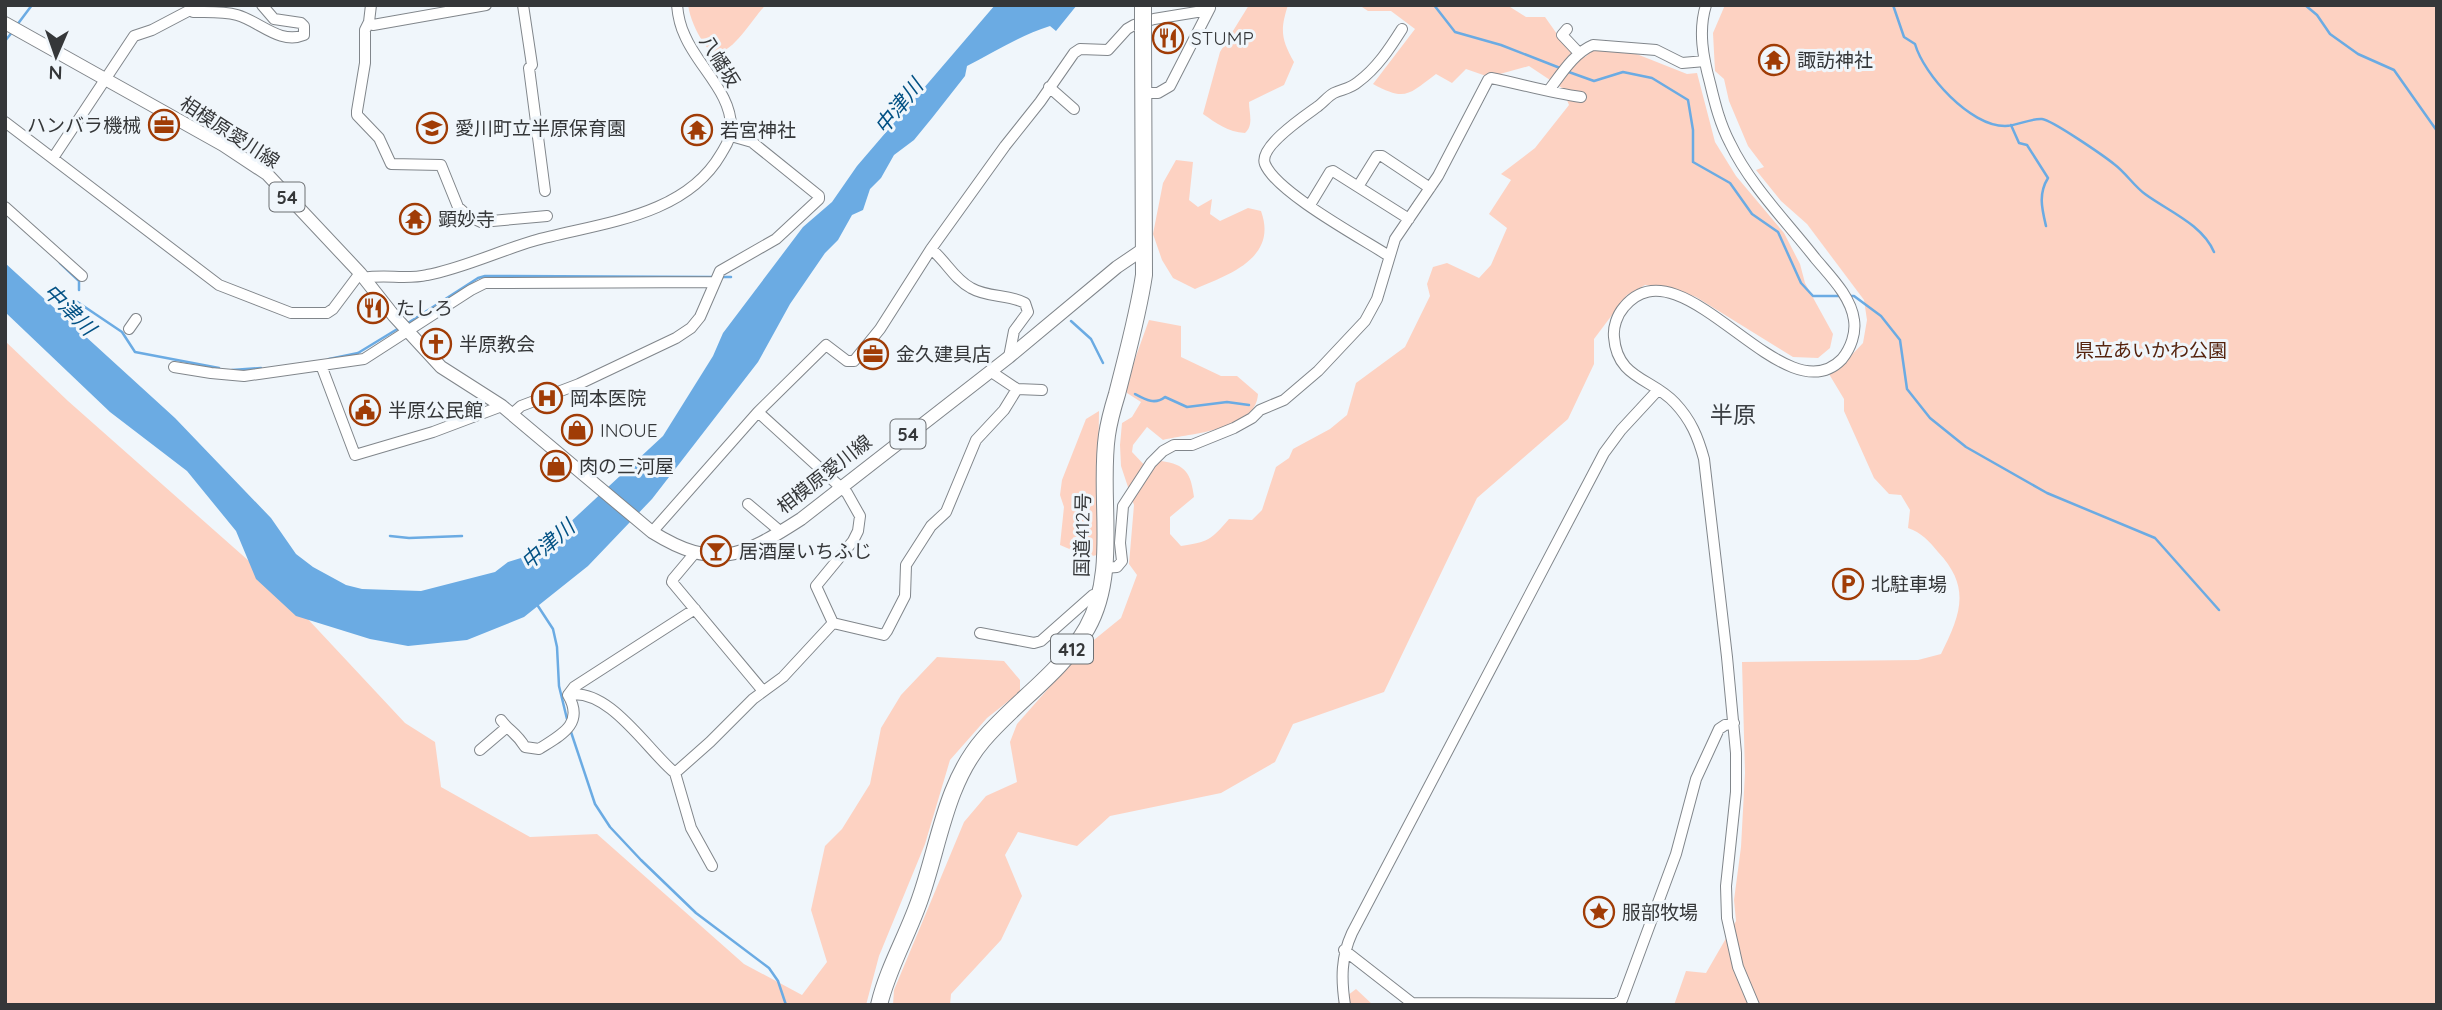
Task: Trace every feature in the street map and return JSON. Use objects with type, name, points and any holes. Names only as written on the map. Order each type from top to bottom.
[{"type":"highway","name":"国道412号","points":[[879,1005],[883,985],[921,898],[962,770],[982,740],[1068,655],[1088,627],[1101,597],[1107,432],[1139,306],[1144,275],[1143,5]]},
{"type":"main road","name":"相模原愛川線","points":[[12,27],[223,145],[267,174],[362,276],[441,367],[507,410],[652,532],[675,547],[694,554],[722,555],[741,552],[768,541],[801,519],[1009,357],[1117,267],[1145,248]]},
{"type":"street","points":[[52,158],[134,36],[152,30],[193,7],[193,12],[237,15],[276,35],[304,35],[304,26],[301,23],[274,19],[262,5]]},
{"type":"street","points":[[371,5],[369,23],[365,30],[365,63],[357,115],[379,138],[391,164],[441,165],[458,207],[481,222],[547,216]]},
{"type":"street","points":[[369,23],[373,25],[434,10],[486,5]]},
{"type":"street","points":[[523,5],[545,191]]},
{"type":"street","name":"八幡坂","points":[[677,5],[685,37],[727,106],[731,136]]},
{"type":"street","points":[[1706,5],[1701,32],[1719,120],[1736,155],[1841,290],[1854,318],[1854,334],[1843,358],[1824,369],[1809,370],[1793,367],[1773,358],[1675,293],[1650,291],[1635,297],[1617,318],[1613,332],[1620,360],[1631,373],[1673,400],[1696,433],[1704,459],[1734,723],[1736,792],[1726,902],[1733,950],[1754,1005]]},
{"type":"street","points":[[652,532],[758,412],[826,345],[847,361],[854,361],[899,301],[931,248],[1077,50],[1104,51],[1110,49],[1127,29],[1134,25],[1211,8]]},
{"type":"street","points":[[1144,93],[1158,93],[1171,86],[1211,8]]},
{"type":"street","points":[[1389,256],[1279,182],[1264,158],[1276,139],[1294,122],[1334,93],[1347,90],[1360,81],[1385,54],[1402,29]]},
{"type":"street","points":[[1567,29],[1562,35],[1579,53]]},
{"type":"street","points":[[1549,90],[1579,53],[1600,44],[1656,51],[1682,63],[1705,61]]},
{"type":"street","points":[[1104,568],[1117,567],[1122,561],[1120,543],[1123,506],[1151,463],[1163,451],[1174,445],[1192,444],[1234,428],[1261,410],[1283,400],[1318,371],[1352,337],[1372,310],[1395,239],[1430,188],[1488,80],[1491,78],[1581,97]]},
{"type":"street","points":[[1049,87],[1074,109]]},
{"type":"street","points":[[5,122],[212,281],[291,313],[327,313],[362,276],[408,278],[440,272],[522,245],[663,205],[687,191],[716,163],[731,136],[752,142],[819,196],[776,239],[720,271],[700,317],[691,328],[676,338],[579,384],[521,406],[355,455],[321,365]]},
{"type":"street","points":[[1359,185],[1377,156],[1382,156],[1430,188]]},
{"type":"street","points":[[1310,205],[1330,172],[1359,185],[1409,219]]},
{"type":"street","points":[[5,207],[82,276]]},
{"type":"street","points":[[931,248],[949,270],[972,289],[1025,303],[1028,312],[1014,331],[1009,357]]},
{"type":"street","points":[[174,367],[244,376],[364,359],[471,290],[487,283],[715,282]]},
{"type":"street","points":[[129,329],[136,319]]},
{"type":"street","points":[[990,372],[1017,388],[1042,390]]},
{"type":"street","points":[[833,623],[884,635],[891,627],[905,596],[906,565],[931,526],[947,512],[976,440],[1004,410],[1017,388]]},
{"type":"street","points":[[1345,1005],[1342,979],[1344,950],[1604,453],[1658,390]]},
{"type":"street","points":[[758,412],[847,493],[855,505],[860,523],[853,541],[816,586],[833,623]]},
{"type":"street","points":[[748,504],[781,532]]},
{"type":"street","points":[[694,554],[673,582],[763,691]]},
{"type":"street","points":[[980,633],[1034,643],[1041,641],[1093,595],[1101,597]]},
{"type":"street","points":[[568,695],[574,687],[695,610]]},
{"type":"street","points":[[675,773],[763,691],[783,677],[833,623]]},
{"type":"street","points":[[568,695],[577,693],[611,709],[675,773],[691,828],[712,866]]},
{"type":"street","points":[[482,744],[504,723],[528,749],[539,749],[568,728],[574,718],[568,695]]},
{"type":"street","points":[[1344,950],[1412,1003],[1616,1004],[1622,1000],[1626,991],[1676,854],[1696,779],[1719,729],[1734,723]]},
{"type":"green space","points":[[688,5],[766,5],[736,41],[719,52],[711,50],[703,42]]},
{"type":"green space","points":[[1249,5],[1288,5],[1283,34],[1294,62],[1284,85],[1249,102],[1250,123],[1245,133],[1228,129],[1203,114],[1220,52]]},
{"type":"green space","points":[[1359,5],[1507,5],[1526,17],[1545,17],[1569,51],[1585,57],[1594,49],[1629,51],[1687,74],[1697,73],[1715,142],[1736,176],[1784,233],[1800,264],[1805,283],[1833,334],[1830,348],[1818,358],[1793,357],[1696,297],[1672,288],[1645,285],[1627,295],[1594,339],[1594,364],[1568,419],[1477,498],[1384,692],[1293,724],[1275,762],[1221,793],[1110,816],[1077,846],[1018,832],[1005,855],[1022,896],[1001,940],[951,994],[950,1005],[893,1005],[894,990],[964,822],[986,796],[1017,782],[1010,742],[1017,724],[1084,648],[1121,618],[1137,575],[1129,564],[1134,505],[1121,466],[1122,423],[1132,417],[1141,402],[1127,393],[1126,384],[1149,320],[1181,326],[1181,357],[1221,376],[1237,376],[1258,394],[1254,406],[1246,416],[1234,423],[1163,440],[1147,427],[1133,445],[1132,452],[1150,471],[1161,461],[1169,462],[1182,468],[1189,476],[1194,497],[1170,517],[1170,534],[1181,546],[1190,545],[1208,539],[1229,519],[1252,520],[1262,510],[1276,467],[1289,458],[1293,449],[1330,429],[1347,415],[1356,383],[1405,347],[1430,296],[1427,284],[1433,267],[1447,263],[1479,278],[1491,265],[1507,228],[1489,214],[1511,180],[1501,174],[1535,148],[1569,105],[1562,88],[1529,66],[1489,77],[1466,69],[1452,83],[1436,74],[1407,93],[1384,90],[1373,84],[1415,29],[1391,11],[1368,11]]},
{"type":"green space","name":"県立あいかわ公園","points":[[1725,5],[2437,5],[2437,1005],[1674,1005],[1686,971],[1706,973],[1736,921],[1734,900],[1741,847],[1745,773],[1742,662],[1918,660],[1941,654],[1953,627],[1959,602],[1959,590],[1949,565],[1925,538],[1908,528],[1910,510],[1901,495],[1889,494],[1874,478],[1844,411],[1844,399],[1829,374],[1863,343],[1867,320],[1864,300],[1807,224],[1781,201],[1756,170],[1764,167],[1748,146],[1729,101],[1724,79],[1715,71],[1713,33]]},
{"type":"green space","points":[[1176,160],[1193,162],[1189,200],[1198,207],[1212,199],[1210,214],[1220,221],[1248,208],[1261,211],[1264,227],[1263,241],[1248,262],[1195,289],[1173,278],[1162,260],[1153,234],[1163,183]]},
{"type":"green space","points":[[5,341],[68,401],[276,585],[405,723],[435,742],[441,787],[530,837],[597,834],[744,964],[802,995],[827,962],[811,910],[825,846],[842,829],[870,784],[881,728],[901,695],[937,657],[1004,661],[1020,680],[1020,692],[987,718],[950,760],[925,844],[879,956],[866,1005],[5,1005]]},
{"type":"green space","points":[[1099,411],[1097,555],[1088,557],[1060,545],[1064,507],[1060,495],[1062,480],[1086,419]]},
{"type":"green space","points":[[1356,989],[1373,1005],[1335,1005]]},
{"type":"water","name":"中津川","points":[[995,5],[1077,5],[1056,31],[1050,26],[1039,30],[967,66],[965,76],[914,140],[894,155],[881,178],[870,189],[863,210],[852,215],[838,240],[825,253],[790,304],[758,362],[652,499],[588,566],[524,617],[467,640],[408,646],[370,639],[296,616],[256,579],[236,531],[187,471],[110,412],[5,312],[5,263],[175,418],[271,518],[296,554],[346,585],[362,589],[421,591],[495,572],[508,562],[537,553],[663,436],[713,356],[723,333],[803,227],[832,202],[857,166]]},
{"type":"waterway","points":[[17,25],[32,5]]},
{"type":"waterway","points":[[1434,5],[1455,32],[1501,45],[1560,68]]},
{"type":"waterway","points":[[1893,5],[1904,37],[1915,44],[1938,84],[1964,108],[1991,124],[2010,126],[2042,119],[2056,125],[2108,160],[2145,194],[2193,226],[2209,242],[2214,252]]},
{"type":"waterway","points":[[2305,5],[2317,15],[2330,34],[2358,54],[2394,70],[2437,131]]},
{"type":"waterway","points":[[5,41],[13,31]]},
{"type":"waterway","points":[[1566,71],[1594,81],[1623,72],[1652,78],[1688,100],[1693,130],[1693,162],[1730,183],[1752,214],[1778,232],[1801,283],[1813,296],[1840,296]]},
{"type":"waterway","points":[[2011,125],[2019,143],[2027,145],[2048,178],[2042,196],[2046,226]]},
{"type":"waterway","name":"中津川","points":[[60,263],[79,281],[79,290]]},
{"type":"waterway","points":[[408,323],[485,276],[713,277]]},
{"type":"waterway","points":[[720,277],[731,277]]},
{"type":"waterway","points":[[1850,296],[1854,296],[1881,316],[1900,340],[1907,389],[1930,418],[1966,447],[2047,493],[2155,538],[2219,610]]},
{"type":"waterway","name":"中津川","points":[[59,314],[65,311],[73,299],[122,332],[135,352],[219,368]]},
{"type":"waterway","points":[[1071,321],[1091,339],[1103,363]]},
{"type":"waterway","points":[[329,359],[358,353],[399,328]]},
{"type":"waterway","points":[[232,370],[261,368]]},
{"type":"waterway","points":[[1135,394],[1154,401],[1165,397],[1187,407],[1227,402],[1249,405]]},
{"type":"waterway","points":[[390,536],[462,536]]},
{"type":"waterway","points":[[536,603],[553,629],[559,686],[567,719]]},
{"type":"waterway","points":[[570,729],[595,804],[610,827],[696,913],[769,968],[778,981],[786,1005]]},
{"type":"place","name":"STUMP","points":[[1168,38]]},
{"type":"place","name":"諏訪神社","points":[[1774,60]]},
{"type":"place","name":"ハンバラ機械","points":[[164,125]]},
{"type":"place","name":"愛川町立半原保育園","points":[[432,128]]},
{"type":"place","name":"若宮神社","points":[[697,130]]},
{"type":"place","name":"顕妙寺","points":[[415,219]]},
{"type":"place","name":"たしろ","points":[[373,308]]},
{"type":"place","name":"半原教会","points":[[436,344]]},
{"type":"place","name":"金久建具店","points":[[873,354]]},
{"type":"place","name":"岡本医院","points":[[547,398]]},
{"type":"place","name":"半原公民館","points":[[365,410]]},
{"type":"place","name":"INOUE","points":[[577,430]]},
{"type":"place","name":"肉の三河屋","points":[[556,466]]},
{"type":"place","name":"居酒屋いちふじ","points":[[716,551]]},
{"type":"place","name":"北駐車場","points":[[1848,584]]},
{"type":"place","name":"服部牧場","points":[[1599,912]]},
{"type":"district","name":"半原","points":[[1733,414]]}]
